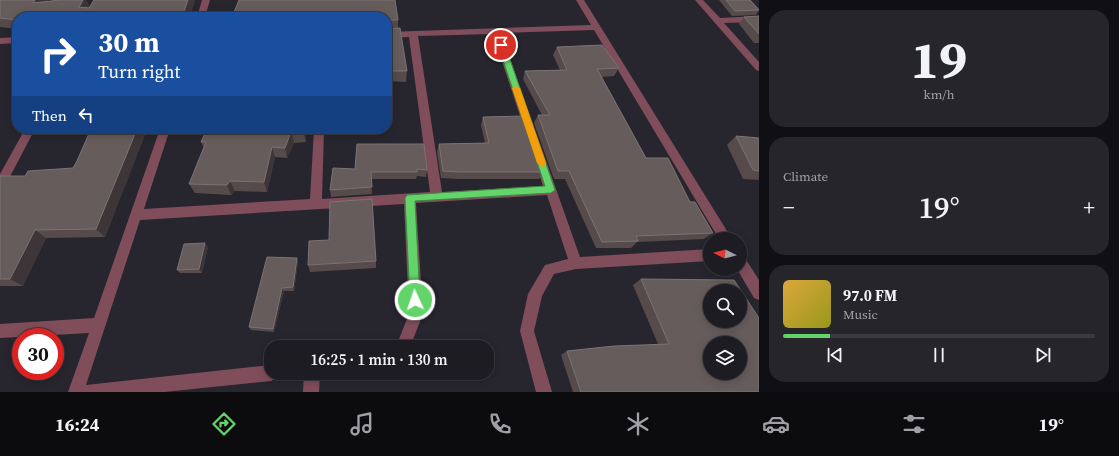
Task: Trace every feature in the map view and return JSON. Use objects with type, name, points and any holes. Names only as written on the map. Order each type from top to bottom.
[{"type":"street","points":[[202,12],[206,0]]},
{"type":"street","points":[[580,0],[722,232]]},
{"type":"street","points":[[699,0],[759,68]]},
{"type":"street","points":[[717,21],[759,19]]},
{"type":"street","points":[[392,36],[596,26]]},
{"type":"street","points":[[496,31],[576,262]]},
{"type":"street","points":[[413,34],[437,196]]},
{"type":"street","points":[[0,41],[12,40]]},
{"type":"street","points":[[1,182],[27,134]]},
{"type":"street","points":[[76,392],[163,134]]},
{"type":"street","points":[[316,204],[319,134]]},
{"type":"street","points":[[135,215],[551,190]]},
{"type":"street","points":[[406,340],[416,314],[410,198]]},
{"type":"street","points":[[544,392],[527,331],[535,294],[550,269],[576,262],[703,256]]},
{"type":"street","points":[[747,272],[758,289]]},
{"type":"street","points":[[0,331],[98,324]]},
{"type":"street","points":[[89,392],[264,374]]},
{"type":"street","points":[[311,392],[312,380]]},
{"type":"building","points":[[0,0],[35,0],[33,3],[60,0],[83,0],[79,7],[89,8],[94,0],[188,0],[184,12],[12,12],[12,19],[0,18]]},
{"type":"building","points":[[239,0],[395,0],[398,20],[392,20],[392,12],[234,12]]},
{"type":"building","points":[[726,0],[750,0],[759,10],[735,11]]},
{"type":"building","points":[[759,16],[759,34],[744,17]]},
{"type":"building","points":[[400,28],[407,71],[392,71],[392,29]]},
{"type":"building","points":[[602,45],[619,68],[597,69],[646,158],[668,158],[690,202],[695,202],[712,232],[636,236],[638,241],[602,242],[569,171],[558,171],[538,115],[550,115],[525,71],[567,70],[557,47]]},
{"type":"building","points":[[524,116],[543,172],[443,171],[439,144],[489,143],[483,117]]},
{"type":"building","points":[[89,134],[135,134],[96,229],[35,230],[10,279],[0,279],[0,176],[25,176],[28,171],[73,168]]},
{"type":"building","points":[[205,134],[290,134],[285,148],[272,147],[264,182],[230,181],[227,185],[189,184],[206,142],[201,142]]},
{"type":"building","points":[[736,136],[759,138],[759,171],[753,170]]},
{"type":"building","points":[[357,144],[424,144],[427,170],[417,169],[417,172],[371,172],[372,187],[330,190],[333,168],[355,169]]},
{"type":"building","points":[[372,199],[376,261],[308,265],[309,241],[329,240],[330,202]]},
{"type":"building","points":[[205,243],[199,269],[177,270],[184,244]]},
{"type":"building","points":[[267,257],[297,258],[293,287],[282,288],[273,329],[249,327]]},
{"type":"building","points":[[641,279],[734,280],[737,284],[703,284],[703,328],[747,328],[747,300],[759,318],[759,392],[581,392],[567,351],[614,346],[669,344]]},
{"type":"slow traffic","points":[[516,88],[542,163]]},
{"type":"route","points":[[415,300],[410,198],[551,190],[501,45]]}]
